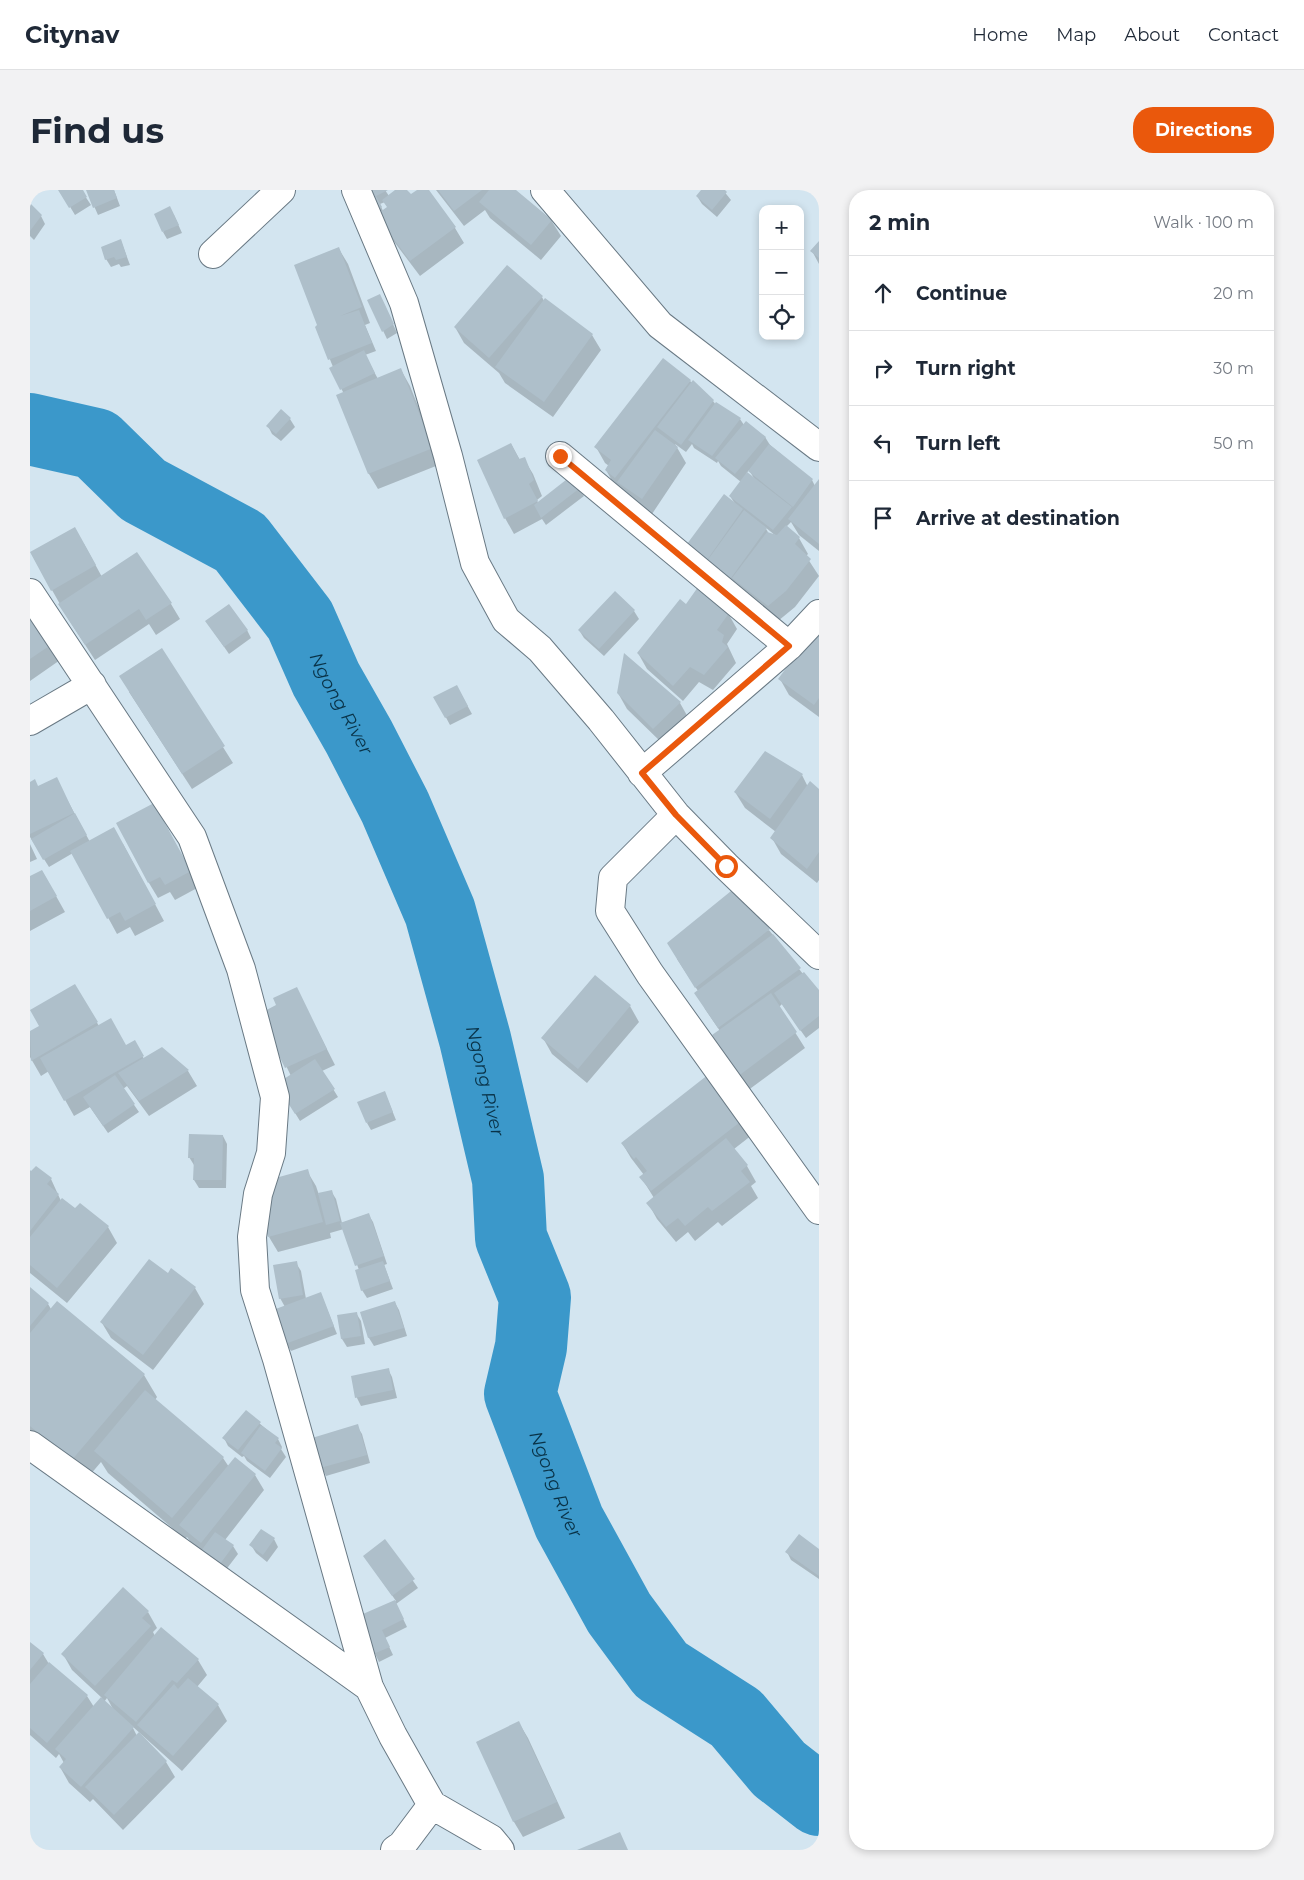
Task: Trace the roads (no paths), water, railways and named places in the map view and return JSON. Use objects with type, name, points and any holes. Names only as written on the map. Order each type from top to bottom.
[{"type":"street","points":[[213,254],[281,190]]},
{"type":"street","points":[[356,190],[404,303],[448,456],[475,563],[506,620],[540,648],[601,720],[676,815],[819,955]]},
{"type":"street","points":[[545,190],[660,325],[819,447]]},
{"type":"street","points":[[560,456],[789,646]]},
{"type":"street","points":[[30,593],[192,837],[242,969],[275,1097],[271,1153],[258,1194],[252,1237],[254,1290],[277,1359],[369,1687],[393,1736],[432,1805],[491,1839],[500,1850]]},
{"type":"street","points":[[642,773],[789,646],[819,614]]},
{"type":"street","points":[[30,721],[92,685]]},
{"type":"street","points":[[676,815],[613,878],[610,911],[650,974],[819,1210]]},
{"type":"street","points":[[30,1445],[369,1687]]},
{"type":"street","points":[[395,1850],[402,1845],[432,1805]]},
{"type":"waterway","name":"Ngong River","points":[[30,429],[96,444],[143,490],[240,542],[300,620],[326,679],[359,737],[395,807],[440,912],[475,1039],[508,1179],[511,1238],[535,1297],[531,1347],[520,1394],[569,1522],[619,1613],[661,1670],[736,1718],[779,1769],[819,1800]]}]
